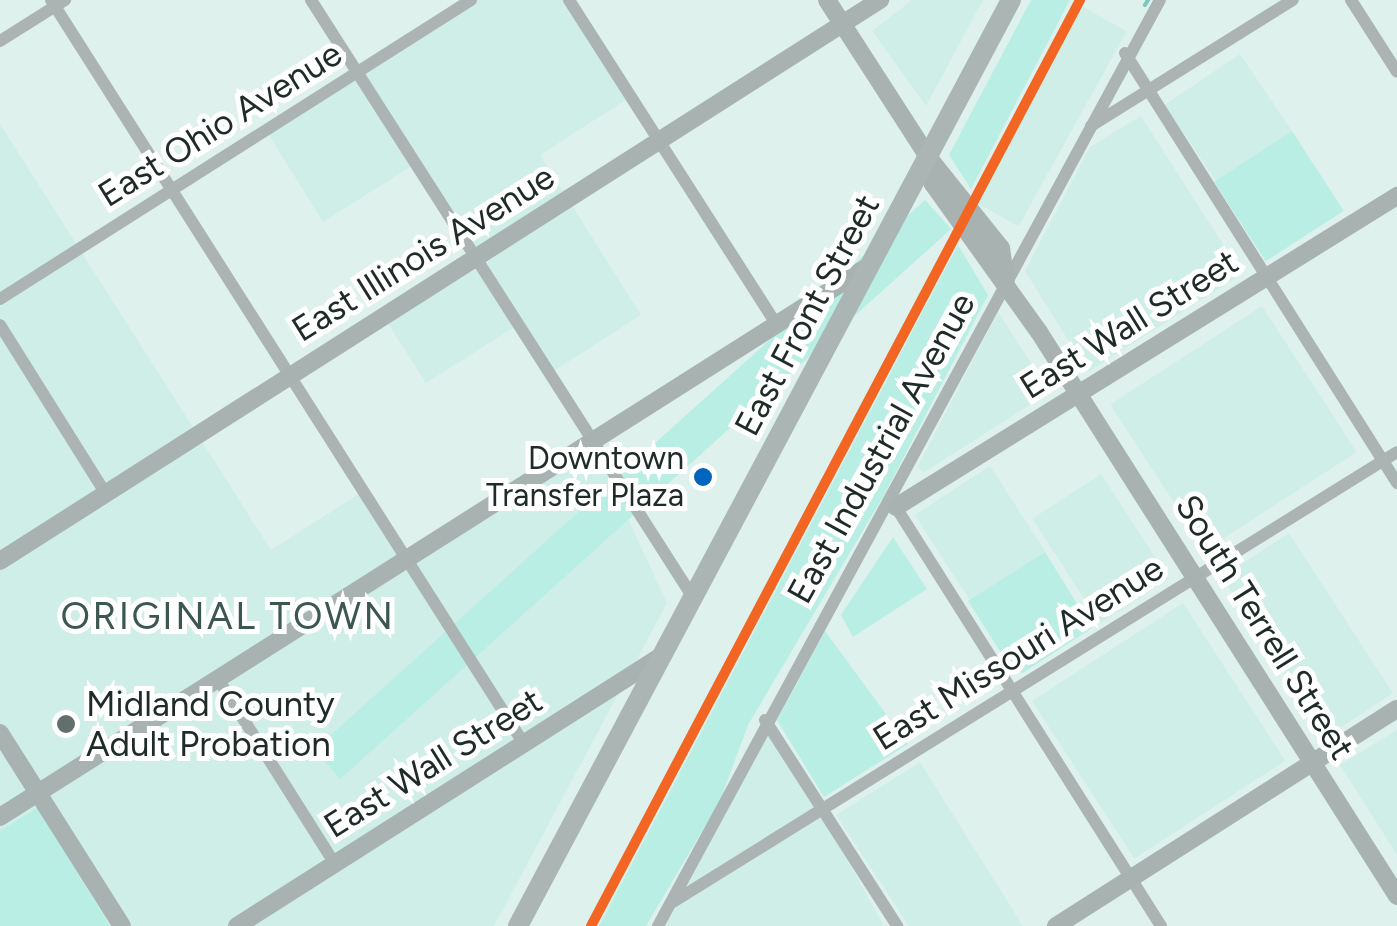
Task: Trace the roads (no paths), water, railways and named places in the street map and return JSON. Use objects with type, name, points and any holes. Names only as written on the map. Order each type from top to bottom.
[{"type":"main road","name":"East Front Street","points":[[518,926],[1011,0]]},
{"type":"street","points":[[311,0],[694,599]]},
{"type":"street","name":"East Ohio Avenue","points":[[0,299],[471,0]]},
{"type":"street","points":[[569,0],[776,324]]},
{"type":"street","name":"South Terrell Street","points":[[828,0],[928,157],[933,184],[1006,282],[1397,896]]},
{"type":"street","name":"East Illinois Avenue","points":[[0,562],[880,0]]},
{"type":"street","name":"East Industrial Avenue","points":[[658,926],[728,808],[765,720],[893,503],[1125,53],[1160,0]]},
{"type":"street","points":[[1089,127],[1293,0]]},
{"type":"street","points":[[1352,0],[1397,72]]},
{"type":"street","points":[[0,42],[57,2],[524,744]]},
{"type":"street","points":[[1125,53],[1397,483]]},
{"type":"street","name":"East Wall Street","points":[[893,503],[1078,394],[1397,196]]},
{"type":"street","points":[[0,817],[870,264]]},
{"type":"street","points":[[0,325],[106,494]]},
{"type":"street","name":"East Missouri Avenue","points":[[668,906],[1397,452]]},
{"type":"street","points":[[893,503],[1161,926]]},
{"type":"street","name":"East Wall Street","points":[[237,926],[664,655]]},
{"type":"street","points":[[218,679],[335,864]]},
{"type":"street","points":[[1056,926],[1397,710]]},
{"type":"street","points":[[765,720],[897,926]]},
{"type":"street","points":[[0,734],[122,926]]},
{"type":"waterway","points":[[1145,5],[1148,0]]},
{"type":"place","name":"Downtown Transfer Plaza","points":[[703,477]]},
{"type":"place","name":"Midland County Adult Probation","points":[[66,724]]},
{"type":"district","name":"ORIGINAL TOWN","points":[[228,617]]}]
